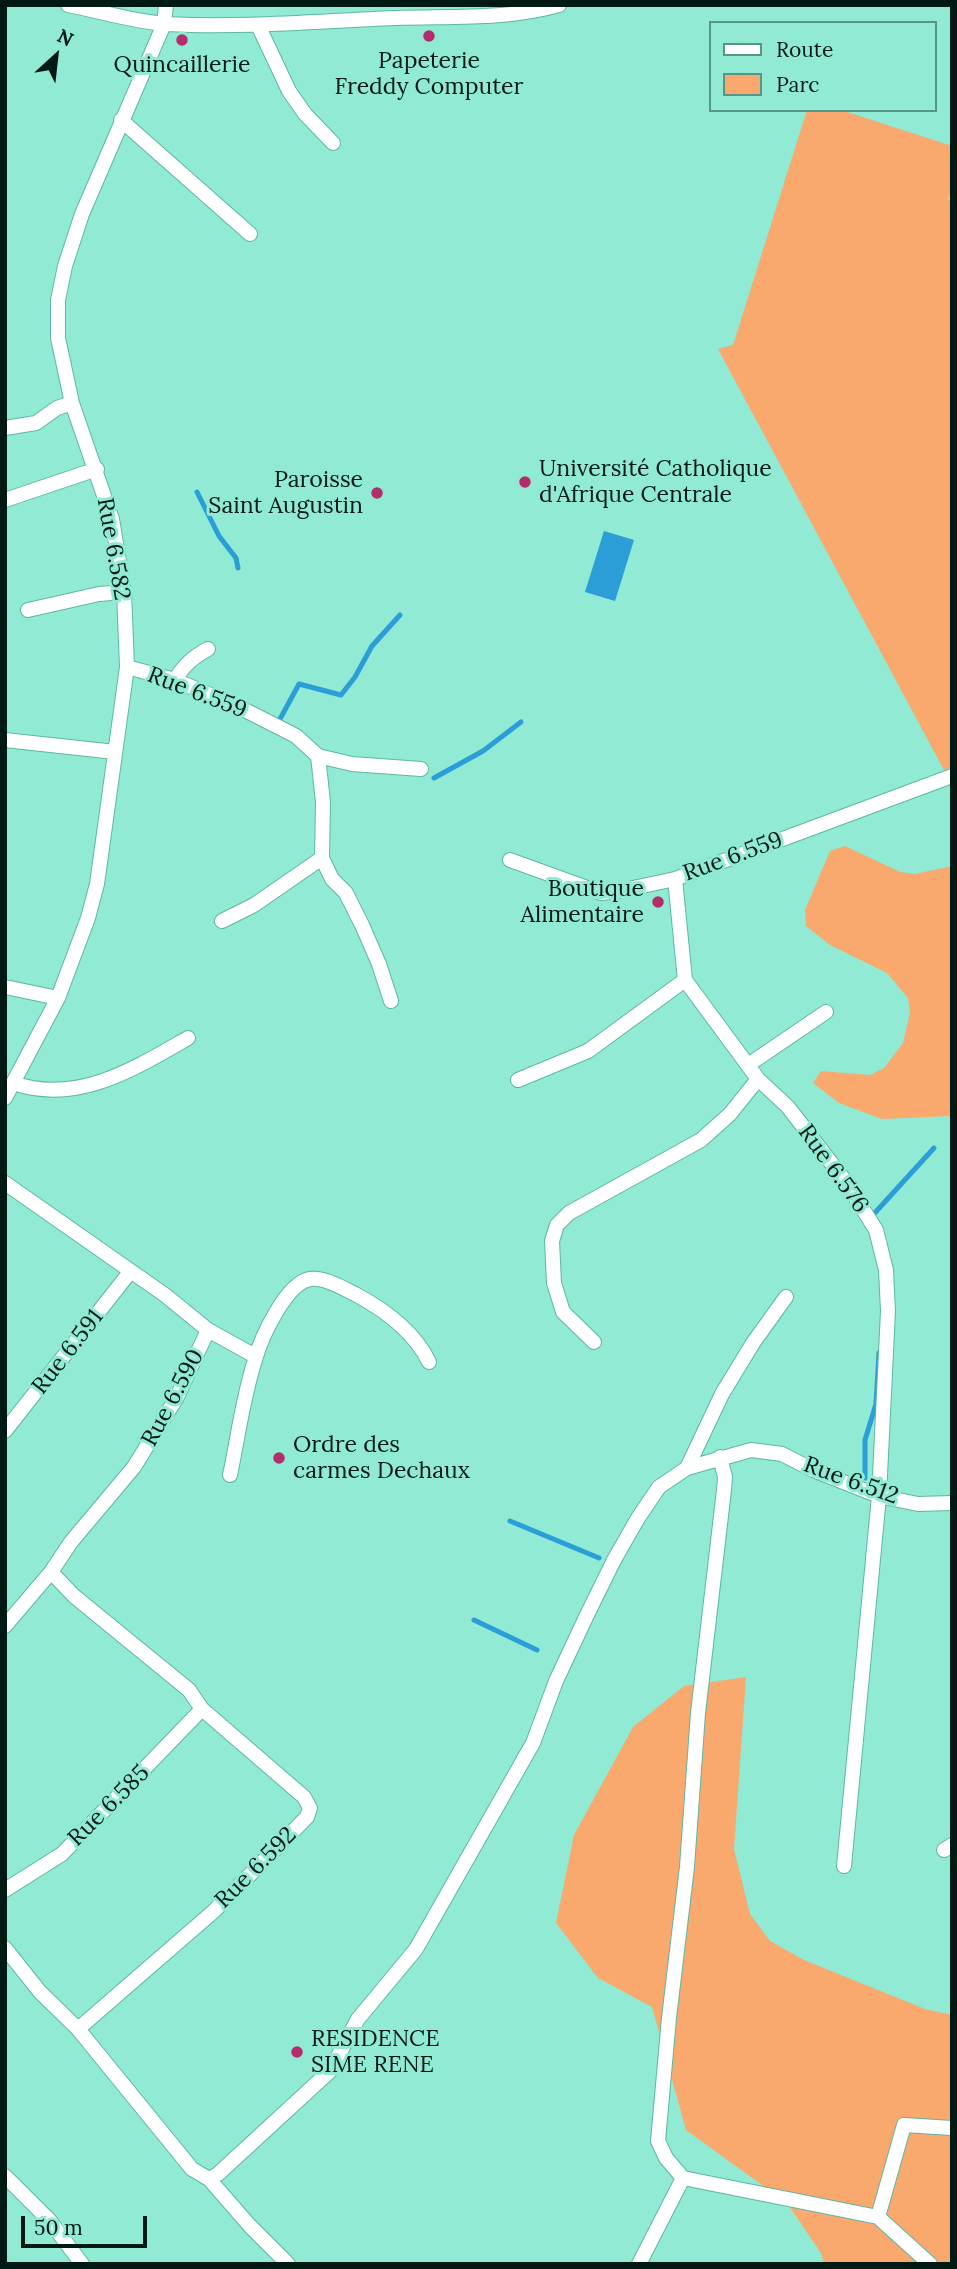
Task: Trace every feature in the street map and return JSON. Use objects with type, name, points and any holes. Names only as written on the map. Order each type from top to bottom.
[{"type":"street","points":[[68,5],[164,24],[258,25],[499,16],[533,13],[559,5]]},
{"type":"street","name":"Rue 6.582","points":[[5,1098],[58,998],[97,884],[127,667],[124,592],[113,519],[72,403],[58,338],[58,300],[65,267],[82,214],[164,24],[166,5]]},
{"type":"street","points":[[258,25],[289,90],[306,114],[333,143]]},
{"type":"street","points":[[121,120],[250,234]]},
{"type":"street","points":[[5,428],[36,423],[57,408],[72,403]]},
{"type":"street","points":[[5,500],[97,470]]},
{"type":"street","points":[[28,610],[99,594],[124,592]]},
{"type":"street","points":[[175,680],[183,667],[208,649]]},
{"type":"street","name":"Rue 6.559","points":[[127,667],[175,680],[274,724],[296,736],[318,756],[352,764],[421,769]]},
{"type":"street","points":[[5,740],[115,752]]},
{"type":"street","points":[[318,756],[323,802],[322,858],[332,879],[346,893],[362,925],[391,1001]]},
{"type":"street","name":"Rue 6.559","points":[[510,860],[601,892],[619,891],[676,878],[952,776]]},
{"type":"street","points":[[222,921],[254,905],[322,858]]},
{"type":"street","points":[[519,1080],[588,1051],[685,980],[676,878]]},
{"type":"street","name":"Rue 6.576","points":[[685,980],[758,1079],[788,1107],[846,1182],[876,1230],[886,1270],[888,1311],[879,1496],[844,1866]]},
{"type":"street","points":[[5,986],[58,998]]},
{"type":"street","points":[[748,1065],[826,1012]]},
{"type":"street","points":[[13,1083],[26,1088],[55,1091],[87,1087],[138,1067],[188,1038]]},
{"type":"street","points":[[594,1342],[563,1312],[554,1283],[552,1241],[557,1225],[569,1213],[701,1140],[730,1114],[758,1079]]},
{"type":"street","name":"Rue 6.590","points":[[5,1183],[165,1296],[208,1330],[177,1397],[149,1446],[122,1484],[71,1542],[51,1572],[5,1626]]},
{"type":"street","name":"Rue 6.591","points":[[5,1431],[130,1272]]},
{"type":"street","points":[[230,1475],[255,1356],[287,1294],[297,1285],[308,1279],[319,1279],[358,1295],[408,1332],[424,1351],[429,1362]]},
{"type":"street","points":[[687,1468],[722,1394],[753,1343],[786,1297]]},
{"type":"street","points":[[208,1330],[255,1356]]},
{"type":"street","name":"Rue 6.512","points":[[720,1457],[751,1450],[782,1454],[813,1470],[879,1496],[918,1504],[952,1503]]},
{"type":"street","points":[[209,2179],[218,2174],[330,2071],[358,2019],[416,1949],[533,1743],[555,1681],[614,1560],[638,1518],[659,1487],[687,1468],[720,1457],[725,1477],[724,1490],[698,1713],[687,1867],[658,2141],[666,2158],[683,2178],[878,2217],[930,2264]]},
{"type":"street","name":"Rue 6.592","points":[[51,1572],[74,1596],[189,1690],[202,1709],[304,1797],[310,1808],[307,1817],[214,1911],[78,2029]]},
{"type":"street","name":"Rue 6.585","points":[[5,1890],[62,1854],[202,1709]]},
{"type":"street","points":[[5,1948],[40,1992],[78,2029],[192,2169],[209,2179],[288,2264]]},
{"type":"street","points":[[878,2217],[904,2125],[952,2128]]},
{"type":"street","points":[[5,2176],[50,2221],[82,2264]]},
{"type":"street","points":[[639,2264],[683,2178]]},
{"type":"green space","points":[[806,112],[847,112],[952,146],[952,188],[948,200],[952,201],[952,767],[944,770],[718,349],[733,345]]},
{"type":"green space","points":[[845,846],[900,872],[915,874],[952,866],[952,1116],[882,1119],[839,1103],[813,1083],[821,1071],[870,1075],[884,1068],[903,1043],[910,1013],[908,998],[887,973],[830,945],[806,926],[805,910],[830,851]]},
{"type":"green space","points":[[746,1677],[734,1849],[750,1914],[770,1941],[804,1960],[925,2009],[952,2015],[952,2264],[824,2264],[821,2253],[787,2203],[686,2130],[652,2007],[598,1978],[556,1923],[574,1835],[633,1727],[684,1686]]},
{"type":"water","points":[[604,531],[634,540],[615,601],[585,592]]},
{"type":"waterway","points":[[197,492],[219,536],[236,558],[238,568]]},
{"type":"waterway","points":[[280,719],[299,684],[341,695],[355,677],[372,646],[400,615]]},
{"type":"waterway","points":[[434,778],[483,751],[521,722]]},
{"type":"waterway","points":[[872,1216],[934,1148]]},
{"type":"waterway","points":[[865,1478],[865,1440],[876,1404],[879,1353]]},
{"type":"waterway","points":[[510,1521],[599,1558]]},
{"type":"waterway","points":[[474,1620],[537,1650]]},
{"type":"place","name":"Papeterie Freddy Computer","points":[[429,36]]},
{"type":"place","name":"Quincaillerie","points":[[182,40]]},
{"type":"place","name":"Université Catholique d'Afrique Centrale","points":[[525,482]]},
{"type":"place","name":"Paroisse Saint Augustin","points":[[377,493]]},
{"type":"place","name":"Boutique Alimentaire","points":[[658,902]]},
{"type":"place","name":"Ordre des carmes Dechaux","points":[[279,1458]]},
{"type":"place","name":"RESIDENCE SIME RENE","points":[[297,2052]]}]
